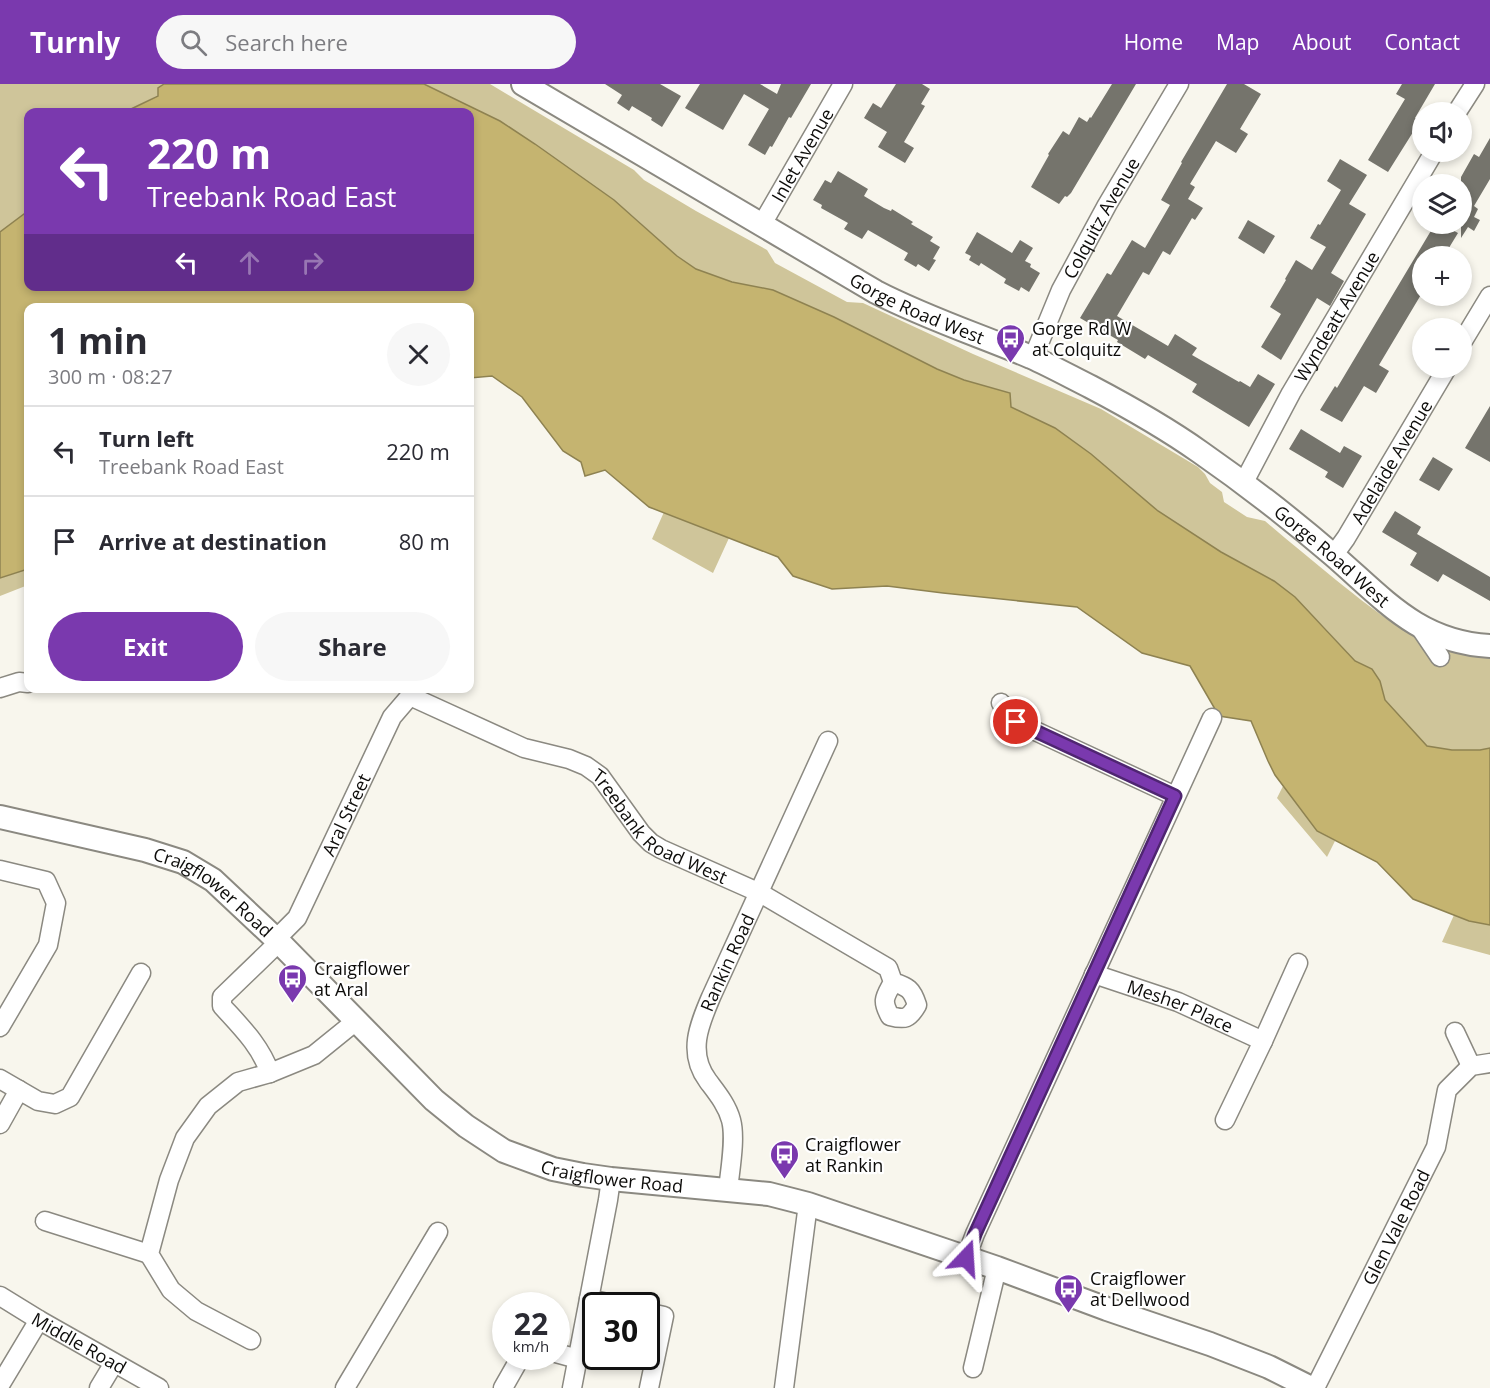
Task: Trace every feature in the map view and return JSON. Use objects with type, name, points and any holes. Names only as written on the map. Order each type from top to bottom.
[{"type":"main road","name":"Gorge Road West","points":[[530,86],[853,280],[900,304],[1033,358],[1136,411],[1200,452],[1243,484],[1333,556],[1378,597],[1419,626],[1458,642],[1490,646]]},
{"type":"main road","name":"Craigflower Road","points":[[0,817],[145,850],[183,862],[213,880],[277,940],[434,1100],[466,1126],[504,1151],[554,1169],[611,1179],[769,1194],[808,1204],[1269,1367],[1313,1388]]},
{"type":"street","name":"Inlet Avenue","points":[[761,226],[843,84]]},
{"type":"street","name":"Colquitz Avenue","points":[[1033,358],[1060,290],[1107,205],[1179,84]]},
{"type":"street","points":[[1463,102],[1475,84]]},
{"type":"street","name":"Wyndeatt Avenue","points":[[1243,484],[1291,393],[1428,162]]},
{"type":"street","points":[[1472,326],[1490,296]]},
{"type":"street","name":"Adelaide Avenue","points":[[1333,556],[1441,378]]},
{"type":"street","points":[[1419,626],[1440,657]]},
{"type":"street","points":[[0,688],[24,683]]},
{"type":"street","name":"Aral Street","points":[[270,1073],[265,1058],[251,1038],[222,1006],[222,997],[297,918],[393,717],[410,693]]},
{"type":"street","name":"Treebank Road West","points":[[413,693],[524,748],[586,766],[600,776],[641,833],[651,843],[760,893],[888,968],[893,982]]},
{"type":"street","points":[[1001,703],[1016,722],[1175,796]]},
{"type":"street","points":[[966,1258],[1212,718]]},
{"type":"street","name":"Rankin Road","points":[[728,1190],[733,1137],[731,1119],[724,1103],[700,1068],[696,1040],[700,1024],[828,741]]},
{"type":"street","points":[[0,870],[46,881],[56,903],[48,945],[0,1027]]},
{"type":"street","points":[[1225,1120],[1298,963]]},
{"type":"street","points":[[0,1079],[38,1101],[55,1104],[70,1097],[141,973]]},
{"type":"street","name":"Mesher Place","points":[[1094,974],[1178,1002],[1263,1041]]},
{"type":"street","points":[[149,1254],[169,1180],[185,1138],[208,1106],[238,1082],[270,1073],[314,1055],[356,1021]]},
{"type":"street","points":[[1455,1032],[1471,1066],[1490,1063]]},
{"type":"street","name":"Glen Vale Road","points":[[1313,1388],[1436,1147],[1447,1090],[1471,1066]]},
{"type":"street","points":[[0,1124],[19,1090]]},
{"type":"street","points":[[590,1292],[611,1179]]},
{"type":"street","points":[[784,1388],[808,1204]]},
{"type":"street","points":[[45,1221],[149,1254],[171,1290],[196,1311],[252,1340]]},
{"type":"street","points":[[345,1388],[438,1232]]},
{"type":"street","points":[[973,1368],[997,1269]]},
{"type":"street","name":"Middle Road","points":[[0,1296],[159,1388]]},
{"type":"street","points":[[660,1315],[664,1316],[660,1335]]},
{"type":"street","points":[[0,1385],[39,1320]]},
{"type":"street","points":[[572,1388],[582,1337]]},
{"type":"street","points":[[570,1357],[578,1359]]},
{"type":"street","points":[[99,1388],[114,1363]]},
{"type":"street","points":[[503,1388],[514,1370]]},
{"type":"street","points":[[649,1388],[653,1370]]},
{"type":"shaded area","points":[[0,84],[164,84],[158,88],[158,95],[134,108],[24,108],[24,214],[0,232]]},
{"type":"shaded area","points":[[164,84],[424,84],[473,108],[134,108],[158,96],[158,88]]},
{"type":"shaded area","points":[[424,84],[490,84],[634,170],[644,180],[767,250],[775,263],[847,302],[863,303],[973,354],[1101,409],[1198,467],[1210,483],[1222,492],[1224,502],[1247,517],[1265,521],[1336,580],[1407,632],[1447,650],[1468,656],[1490,658],[1490,748],[1452,750],[1427,746],[1383,713],[1365,666],[1355,661],[1323,626],[1274,581],[1221,552],[1158,511],[1091,454],[1042,422],[1010,407],[1010,393],[964,380],[937,369],[834,317],[773,290],[732,282],[696,269],[677,256],[609,196],[474,113],[474,108],[466,108]]},
{"type":"shaded area","points":[[474,108],[500,121],[614,200],[677,256],[696,269],[732,282],[773,290],[834,317],[937,369],[964,380],[1010,393],[1011,407],[1055,428],[1091,454],[1158,511],[1221,552],[1274,581],[1295,597],[1355,661],[1372,669],[1380,681],[1385,700],[1427,746],[1452,750],[1490,748],[1490,925],[1469,921],[1413,899],[1377,862],[1317,831],[1275,775],[1251,721],[1219,716],[1190,666],[1142,653],[1077,607],[887,586],[832,589],[793,576],[778,557],[649,507],[605,470],[585,476],[581,462],[563,451],[522,397],[492,376],[474,378],[474,303],[24,303],[24,570],[0,578],[0,232],[24,214],[24,291],[474,291]]},
{"type":"shaded area","points":[[664,512],[729,538],[713,573],[652,539]]},
{"type":"shaded area","points":[[24,570],[24,587],[0,596],[0,578]]},
{"type":"shaded area","points":[[1283,786],[1317,831],[1335,841],[1327,857],[1277,798]]},
{"type":"shaded area","points":[[1454,915],[1490,925],[1490,955],[1442,942]]},
{"type":"building","points":[[605,84],[660,84],[681,96],[662,127],[632,106],[629,111],[617,103],[622,95]]},
{"type":"building","points":[[700,84],[760,84],[777,94],[781,84],[811,84],[765,155],[748,145],[769,109],[744,94],[723,130],[685,108]]},
{"type":"building","points":[[896,84],[922,84],[930,89],[921,104],[925,106],[904,142],[914,148],[905,163],[878,147],[887,132],[864,118],[873,103],[881,108]]},
{"type":"building","points":[[1112,84],[1136,84],[1071,193],[1065,196],[1059,204],[1031,187],[1063,131],[1069,135],[1079,117],[1087,122]]},
{"type":"building","points":[[1227,84],[1244,84],[1261,94],[1240,129],[1248,134],[1236,153],[1216,141],[1190,184],[1195,187],[1188,199],[1203,208],[1195,220],[1192,218],[1170,255],[1163,251],[1149,275],[1143,272],[1117,316],[1168,346],[1175,334],[1197,348],[1192,355],[1250,387],[1258,374],[1275,384],[1249,427],[1192,392],[1197,384],[1148,355],[1145,359],[1080,318],[1107,273],[1111,275],[1132,240],[1145,248],[1170,205],[1161,200]]},
{"type":"building","points":[[1402,84],[1435,84],[1424,102],[1412,102],[1412,134],[1388,172],[1368,160],[1405,99],[1396,94]]},
{"type":"building","points":[[1490,138],[1490,179],[1474,206],[1478,209],[1474,217],[1480,220],[1474,231],[1472,230],[1472,174],[1463,174],[1469,162],[1472,162],[1474,154],[1479,157]]},
{"type":"building","points":[[1340,159],[1367,175],[1349,204],[1366,214],[1331,273],[1344,281],[1330,306],[1317,298],[1281,360],[1261,347],[1281,314],[1270,307],[1296,260],[1312,270],[1326,247],[1310,238],[1341,190],[1327,181]]},
{"type":"building","points":[[838,171],[868,189],[864,196],[884,208],[891,211],[892,209],[933,237],[930,241],[940,247],[929,271],[918,264],[916,267],[904,260],[908,253],[868,230],[862,239],[844,229],[848,223],[821,208],[822,205],[813,200],[825,180],[831,183]]},
{"type":"building","points":[[1248,220],[1275,236],[1264,254],[1238,238]]},
{"type":"building","points":[[977,232],[1012,253],[1020,240],[1033,248],[1025,261],[1040,273],[1029,292],[1021,287],[1019,291],[1004,283],[1006,279],[981,263],[979,266],[969,260],[971,256],[965,253]]},
{"type":"building","points":[[1429,234],[1457,234],[1450,246],[1422,246]]},
{"type":"building","points":[[1412,262],[1412,306],[1414,306],[1379,365],[1389,371],[1376,393],[1364,386],[1342,422],[1320,410],[1335,386],[1337,388]]},
{"type":"building","points":[[1490,406],[1490,462],[1465,448]]},
{"type":"building","points":[[1301,429],[1340,453],[1344,446],[1362,456],[1343,488],[1325,477],[1328,472],[1289,449]]},
{"type":"building","points":[[1433,457],[1453,469],[1439,491],[1419,480]]},
{"type":"building","points":[[1395,511],[1421,527],[1417,534],[1490,577],[1490,601],[1443,574],[1438,582],[1410,565],[1417,553],[1382,532]]},
{"type":"place","name":"Gorge Rd W at Colquitz","points":[[1011,364]]},
{"type":"place","name":"Craigflower at Aral","points":[[293,1004]]},
{"type":"place","name":"Craigflower at Rankin","points":[[784,1180]]},
{"type":"place","name":"Craigflower at Dellwood","points":[[1069,1314]]},
{"type":"route","points":[[966,1258],[1175,796],[1016,722]]}]
